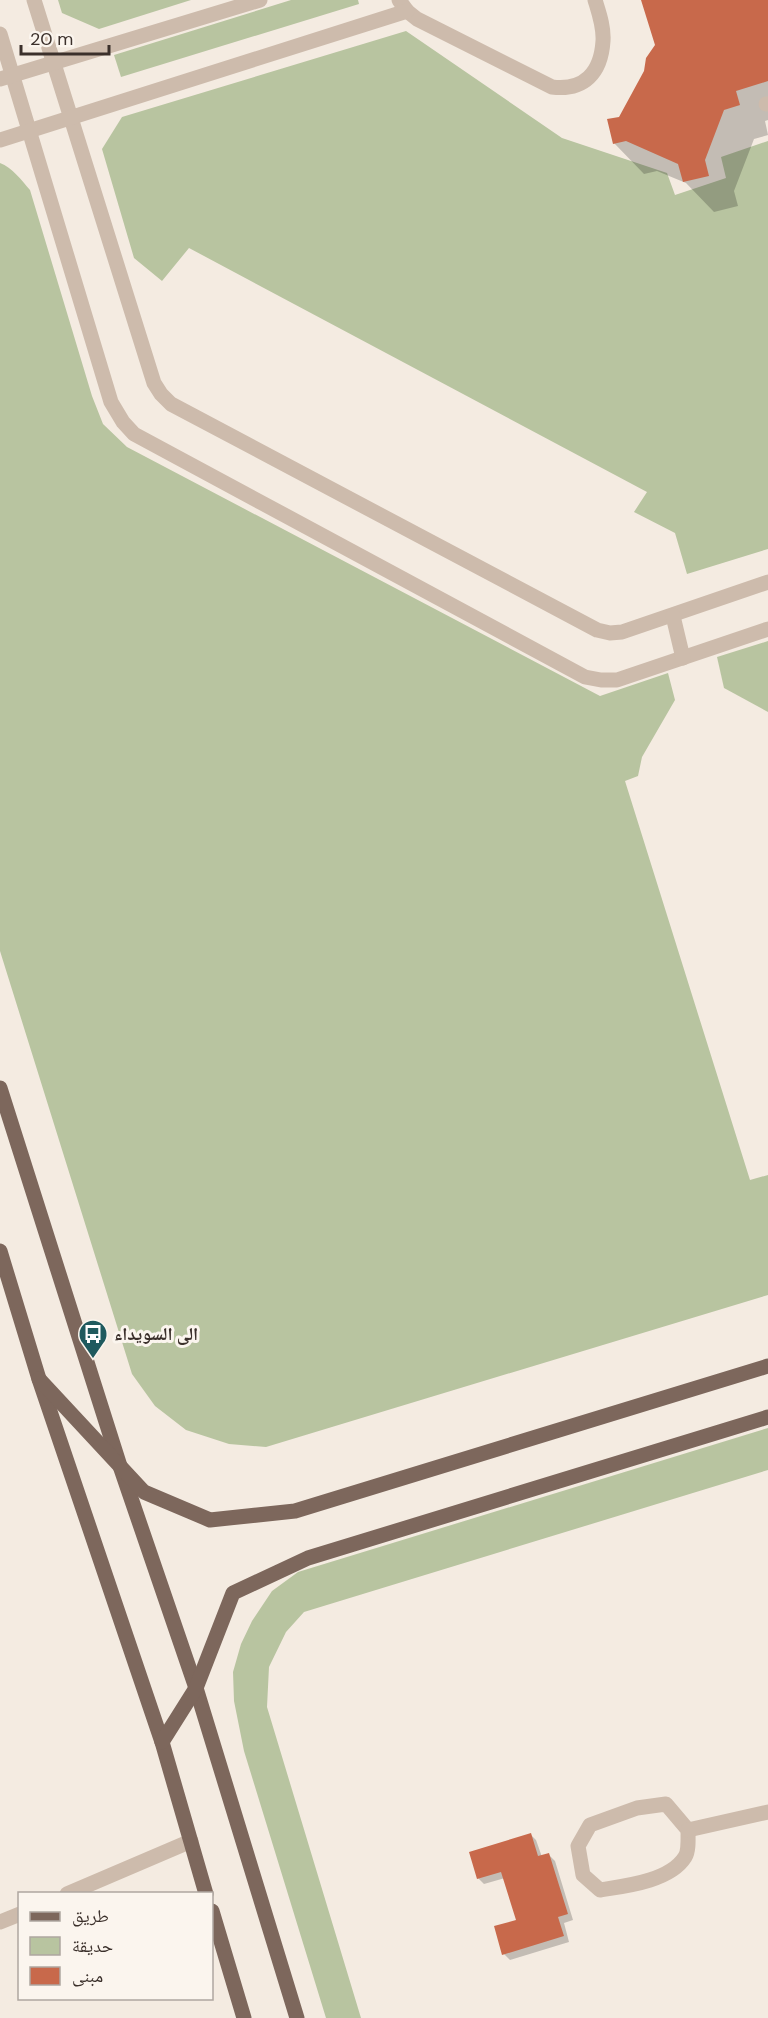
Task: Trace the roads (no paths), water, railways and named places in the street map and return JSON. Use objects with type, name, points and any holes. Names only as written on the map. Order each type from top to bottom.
[{"type":"main road","points":[[0,1088],[120,1466],[196,1688],[297,2018]]},
{"type":"main road","points":[[0,1251],[39,1379],[162,1742],[206,1892]]},
{"type":"main road","points":[[39,1379],[144,1492],[210,1520],[295,1511],[768,1366]]},
{"type":"main road","points":[[162,1742],[196,1688],[233,1593],[308,1558],[768,1417]]},
{"type":"main road","points":[[213,1914],[244,2018]]},
{"type":"street","points":[[34,0],[154,382],[171,404],[597,630],[622,633],[768,582]]},
{"type":"street","points":[[6,77],[260,0]]},
{"type":"street","points":[[0,140],[403,5],[417,19],[552,87],[567,89],[582,84],[592,75],[599,59],[603,42],[602,22],[595,0]]},
{"type":"street","points":[[0,34],[6,77],[29,131],[111,402],[123,422],[134,434],[585,677],[617,680],[768,630]]},
{"type":"street","points":[[673,616],[683,658]]},
{"type":"street","points":[[666,1804],[688,1830],[686,1855],[672,1871],[630,1885],[600,1890],[583,1875],[578,1846],[590,1825],[637,1808],[666,1804]]},
{"type":"street","points":[[688,1830],[768,1812]]},
{"type":"street","points":[[69,1892],[191,1841]]},
{"type":"street","points":[[0,1922],[18,1915]]},
{"type":"place","name":"الى السويداء","points":[[93,1360]]}]
